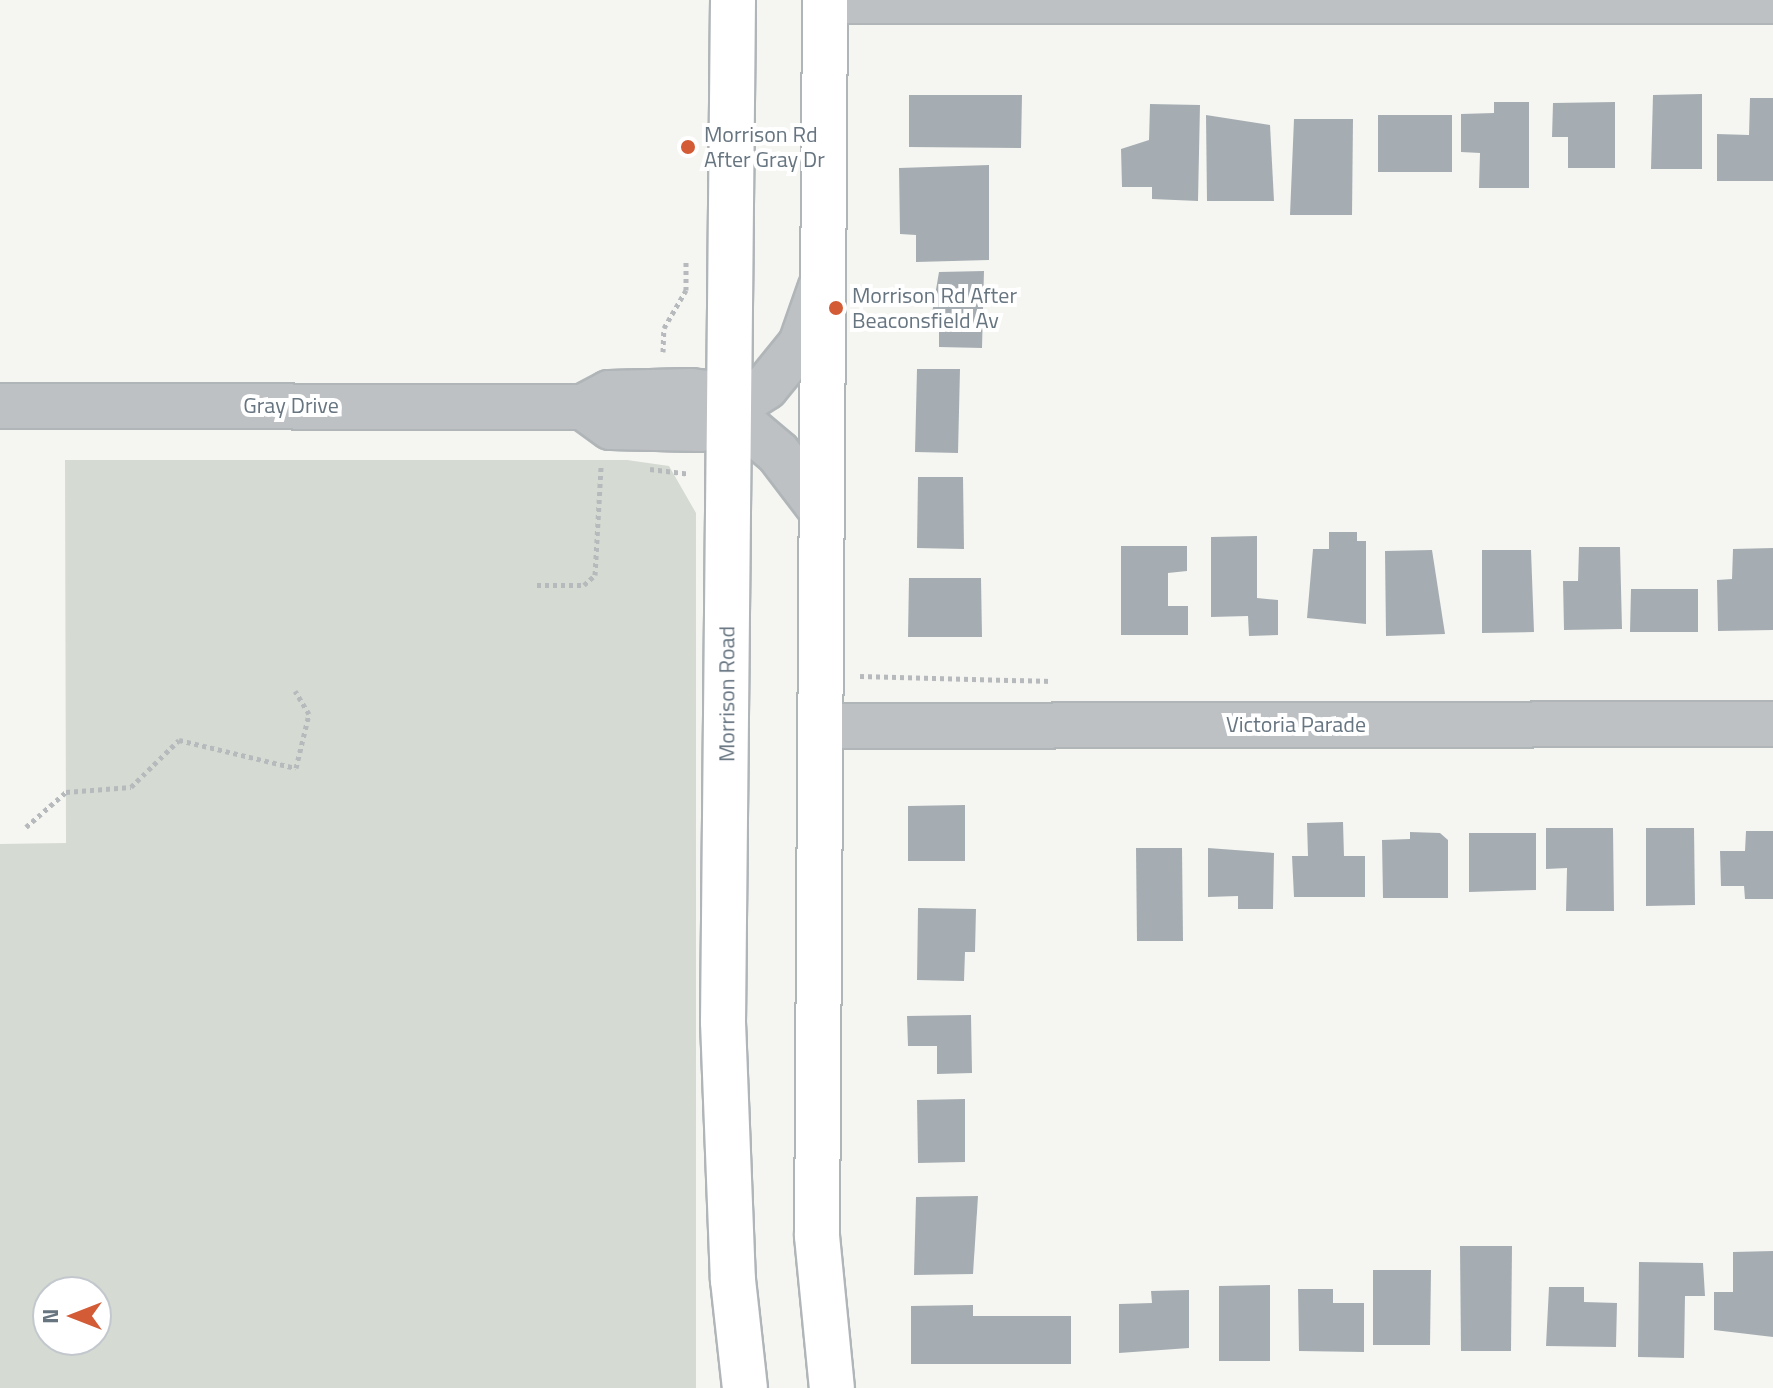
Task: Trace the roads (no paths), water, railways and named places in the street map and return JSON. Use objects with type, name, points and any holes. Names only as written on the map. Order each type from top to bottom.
[{"type":"main road","name":"Morrison Road","points":[[733,0],[726,411],[723,1022],[733,1280],[745,1388]]},
{"type":"main road","points":[[825,1],[817,1236],[832,1388]]},
{"type":"street","points":[[825,1],[1773,1]]},
{"type":"street","name":"Gray Drive","points":[[0,406],[583,407],[611,427],[700,429],[766,387],[801,344],[822,282]]},
{"type":"street","points":[[726,411],[778,453],[820,508]]},
{"type":"street","name":"Victoria Parade","points":[[820,726],[1773,724]]},
{"type":"place","name":"Morrison Rd After Gray Dr","points":[[688,147]]},
{"type":"place","name":"Morrison Rd After Beaconsfield Av","points":[[836,308]]}]
